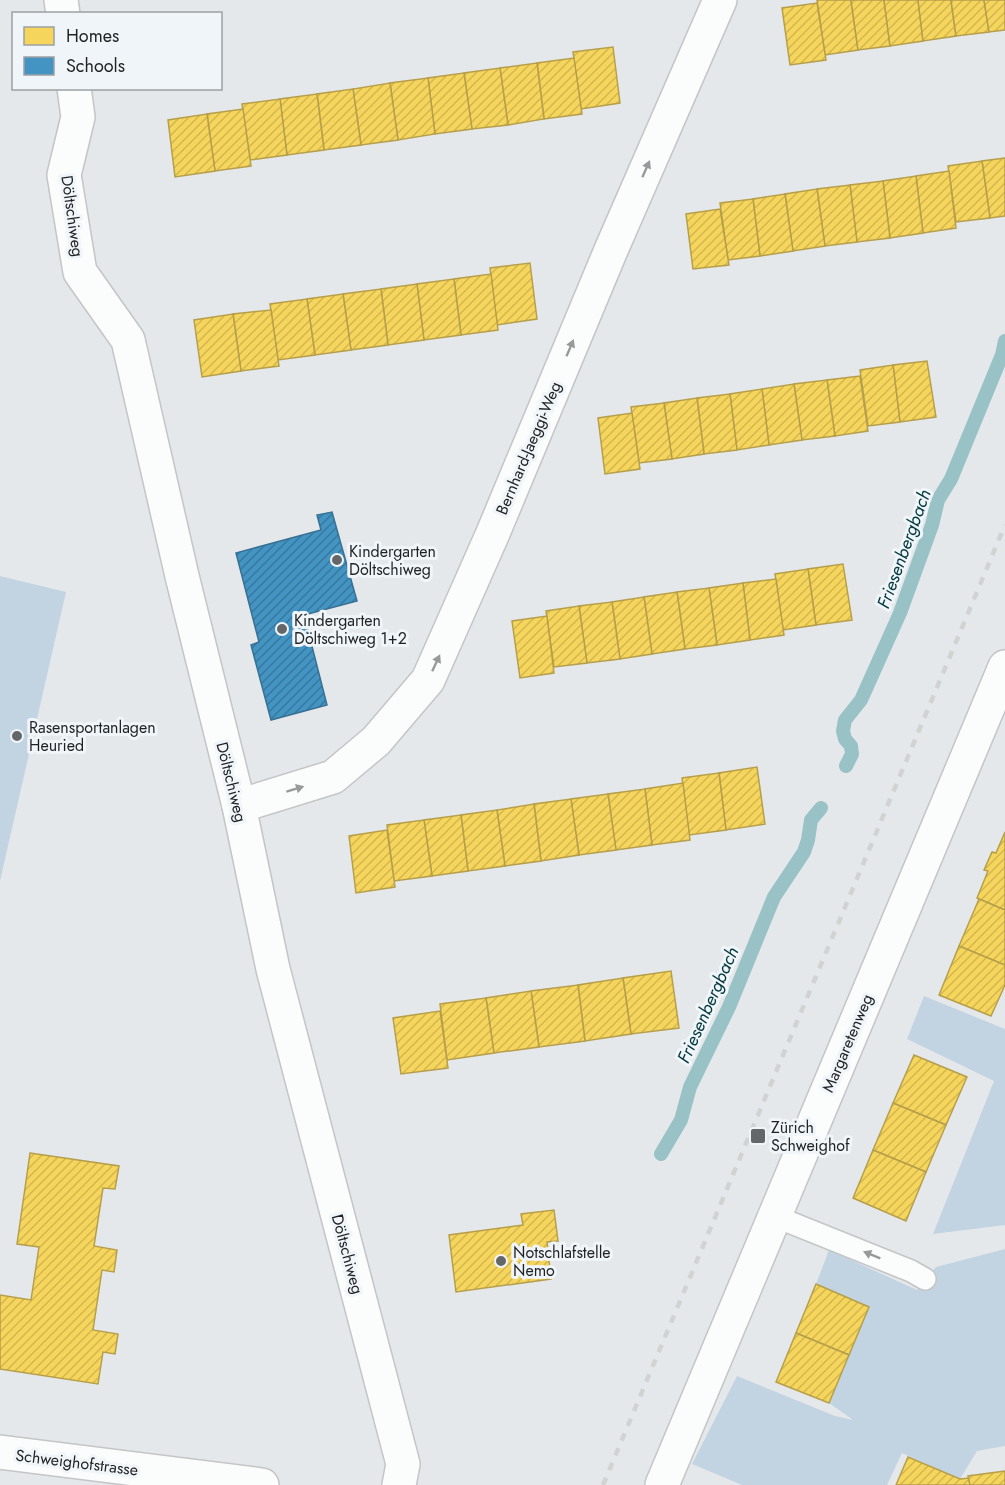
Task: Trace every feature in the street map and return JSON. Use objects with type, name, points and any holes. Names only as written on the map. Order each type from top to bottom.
[{"type":"street","name":"Bernhard-Jaeggi-Weg","points":[[239,806],[333,777],[376,741],[428,680],[493,532],[615,239],[720,0]]},
{"type":"street","name":"Döltschiweg","points":[[74,90],[78,117],[64,175],[80,272],[128,340],[182,576],[239,806],[273,969],[403,1464],[399,1485]]},
{"type":"street","name":"Margaretenweg","points":[[662,1485],[1005,668]]},
{"type":"street","name":"Schweighofstrasse","points":[[0,1452],[262,1485]]},
{"type":"lane","points":[[774,1216],[926,1279]]},
{"type":"shaded area","name":"Rasensportanlagen Heuried","points":[[0,576],[66,592],[0,881]]},
{"type":"shaded area","points":[[924,996],[1005,1029],[1005,1225],[933,1234],[994,1081],[907,1039]]},
{"type":"shaded area","points":[[1005,1249],[1005,1446],[977,1451],[960,1479],[902,1453],[887,1485],[742,1485],[692,1464],[737,1376],[835,1416],[853,1420],[829,1403],[869,1307],[816,1284],[829,1250],[917,1290],[936,1267]]},
{"type":"building: Homes","points":[[817,0],[851,0],[858,50],[825,55]]},
{"type":"building: Homes","points":[[851,0],[884,0],[890,46],[858,50]]},
{"type":"building: Homes","points":[[884,0],[918,0],[923,41],[890,46]]},
{"type":"building: Homes","points":[[918,0],[951,0],[956,36],[923,41]]},
{"type":"building: Homes","points":[[951,0],[984,0],[989,32],[956,36]]},
{"type":"building: Homes","points":[[984,0],[1005,0],[1005,30],[989,32]]},
{"type":"building: Homes","points":[[817,3],[826,60],[790,65],[782,8]]},
{"type":"building: Homes","points":[[613,47],[620,103],[581,109],[573,52]]},
{"type":"building: Homes","points":[[574,58],[582,114],[544,119],[537,63]]},
{"type":"building: Homes","points":[[537,63],[544,119],[508,125],[500,68]]},
{"type":"building: Homes","points":[[500,68],[508,125],[472,129],[464,73]]},
{"type":"building: Homes","points":[[464,73],[472,129],[435,134],[428,78]]},
{"type":"building: Homes","points":[[428,78],[435,134],[398,140],[390,83]]},
{"type":"building: Homes","points":[[390,83],[398,140],[361,145],[353,89]]},
{"type":"building: Homes","points":[[353,89],[361,145],[324,150],[317,94]]},
{"type":"building: Homes","points":[[317,94],[324,150],[287,155],[280,99]]},
{"type":"building: Homes","points":[[280,99],[287,155],[250,160],[242,104]]},
{"type":"building: Homes","points":[[243,109],[251,166],[215,171],[207,114]]},
{"type":"building: Homes","points":[[207,114],[215,171],[175,177],[168,120]]},
{"type":"building: Homes","points":[[1005,158],[1005,216],[990,218],[982,161]]},
{"type":"building: Homes","points":[[982,161],[990,218],[956,222],[948,166]]},
{"type":"building: Homes","points":[[949,171],[956,228],[923,233],[916,176]]},
{"type":"building: Homes","points":[[916,176],[923,233],[890,238],[883,181]]},
{"type":"building: Homes","points":[[883,181],[890,238],[857,242],[850,185]]},
{"type":"building: Homes","points":[[850,185],[857,242],[825,246],[817,189]]},
{"type":"building: Homes","points":[[817,189],[825,246],[793,251],[785,194]]},
{"type":"building: Homes","points":[[785,194],[793,251],[760,256],[753,199]]},
{"type":"building: Homes","points":[[753,199],[760,256],[728,260],[720,203]]},
{"type":"building: Homes","points":[[720,209],[729,265],[693,269],[686,214]]},
{"type":"building: Homes","points":[[530,263],[537,319],[497,325],[490,268]]},
{"type":"building: Homes","points":[[491,274],[498,330],[461,335],[454,279]]},
{"type":"building: Homes","points":[[454,279],[461,335],[424,340],[417,284]]},
{"type":"building: Homes","points":[[417,284],[424,340],[388,345],[381,289]]},
{"type":"building: Homes","points":[[381,289],[388,345],[351,350],[343,294]]},
{"type":"building: Homes","points":[[343,294],[351,350],[315,355],[307,299]]},
{"type":"building: Homes","points":[[307,299],[315,355],[278,360],[270,304]]},
{"type":"building: Homes","points":[[271,310],[279,366],[241,371],[233,314]]},
{"type":"building: Homes","points":[[233,314],[241,371],[202,377],[194,320]]},
{"type":"building: Homes","points":[[927,361],[936,417],[900,422],[893,365]]},
{"type":"building: Homes","points":[[893,365],[900,422],[868,426],[860,370]]},
{"type":"building: Homes","points":[[860,376],[868,431],[835,436],[827,380]]},
{"type":"building: Homes","points":[[827,380],[835,436],[802,440],[794,384]]},
{"type":"building: Homes","points":[[794,384],[802,440],[769,445],[762,389]]},
{"type":"building: Homes","points":[[762,389],[769,445],[737,450],[730,394]]},
{"type":"building: Homes","points":[[730,394],[737,450],[704,454],[697,398]]},
{"type":"building: Homes","points":[[697,398],[704,454],[672,459],[664,403]]},
{"type":"building: Homes","points":[[664,403],[672,459],[639,463],[631,407]]},
{"type":"building: Homes","points":[[632,413],[640,469],[605,474],[598,418]]},
{"type":"building: Homes","points":[[843,564],[852,620],[816,625],[808,569]]},
{"type":"building: Homes","points":[[808,569],[816,625],[783,630],[775,574]]},
{"type":"building: Homes","points":[[776,579],[784,635],[750,640],[743,583]]},
{"type":"building: Homes","points":[[743,583],[750,640],[717,645],[709,588]]},
{"type":"building: Homes","points":[[709,588],[717,645],[685,649],[677,592]]},
{"type":"building: Homes","points":[[677,592],[685,649],[652,654],[644,597]]},
{"type":"building: Homes","points":[[644,597],[652,654],[620,659],[612,602]]},
{"type":"building: Homes","points":[[612,602],[620,659],[587,663],[579,606]]},
{"type":"building: Homes","points":[[579,606],[587,663],[554,667],[546,611]]},
{"type":"building: Homes","points":[[547,616],[554,673],[520,678],[512,621]]},
{"type":"building: Homes","points":[[757,767],[765,824],[726,830],[719,773]]},
{"type":"building: Homes","points":[[719,773],[726,830],[689,835],[682,778]]},
{"type":"building: Homes","points":[[683,783],[690,840],[652,845],[645,789]]},
{"type":"building: Homes","points":[[645,789],[652,845],[616,850],[608,794]]},
{"type":"building: Homes","points":[[608,794],[616,850],[579,855],[571,799]]},
{"type":"building: Homes","points":[[571,799],[579,855],[541,861],[534,804]]},
{"type":"building: Homes","points":[[534,804],[541,861],[505,866],[497,810]]},
{"type":"building: Homes","points":[[497,810],[505,866],[468,871],[461,815]]},
{"type":"building: Homes","points":[[461,815],[468,871],[432,876],[424,820]]},
{"type":"building: Homes","points":[[424,820],[432,876],[394,881],[387,825]]},
{"type":"building: Homes","points":[[387,830],[395,887],[356,893],[349,836]]},
{"type":"building: Homes","points":[[1005,832],[1005,910],[977,898],[988,871],[984,870],[992,852],[996,853]]},
{"type":"building: Homes","points":[[979,899],[1005,910],[1005,965],[959,946]]},
{"type":"building: Homes","points":[[959,946],[1005,965],[1005,985],[991,1016],[939,995]]},
{"type":"building: Homes","points":[[671,971],[679,1028],[631,1034],[623,978]]},
{"type":"building: Homes","points":[[623,978],[631,1034],[585,1041],[578,985]]},
{"type":"building: Homes","points":[[578,985],[585,1041],[539,1047],[531,991]]},
{"type":"building: Homes","points":[[531,991],[539,1047],[494,1053],[486,998]]},
{"type":"building: Homes","points":[[486,998],[494,1053],[447,1060],[440,1004]]},
{"type":"building: Homes","points":[[440,1011],[448,1068],[401,1074],[393,1018]]},
{"type":"building: Homes","points":[[914,1055],[967,1077],[946,1125],[893,1103]]},
{"type":"building: Homes","points":[[893,1103],[946,1125],[926,1172],[873,1150]]},
{"type":"building: Homes","points":[[873,1150],[926,1172],[906,1221],[853,1198]]},
{"type":"building: Homes","points":[[30,1153],[119,1166],[115,1189],[103,1188],[94,1246],[117,1250],[114,1272],[102,1270],[93,1330],[118,1334],[115,1354],[103,1352],[98,1384],[0,1369],[0,1295],[31,1300],[39,1247],[17,1244]]},
{"type":"building: Homes","name":"Notschlafstelle Nemo","points":[[554,1210],[558,1241],[547,1242],[551,1279],[456,1292],[449,1235],[523,1225],[521,1214]]},
{"type":"building: Homes","points":[[816,1284],[869,1307],[849,1355],[796,1333]]},
{"type":"building: Homes","points":[[796,1333],[849,1355],[829,1403],[776,1382]]},
{"type":"building: Homes","points":[[908,1457],[960,1479],[969,1478],[970,1485],[896,1485]]},
{"type":"building: Homes","points":[[1005,1471],[1005,1485],[970,1485],[968,1476]]},
{"type":"building: Schools","name":"Kindergarten Döltschiweg 1+2","points":[[332,512],[357,601],[304,615],[327,705],[271,720],[251,645],[259,642],[236,553],[321,530],[317,515]]},
{"type":"waterway","name":"Friesenbergbach","points":[[846,766],[852,754],[851,746],[845,739],[843,731],[845,720],[861,700],[900,613],[932,525],[938,500],[951,479],[1002,355],[1005,341]]},
{"type":"waterway","name":"Friesenbergbach","points":[[661,1154],[681,1120],[690,1087],[729,1007],[774,897],[804,852],[811,820],[821,808]]},
{"type":"railway","points":[[603,1485],[1005,525]]},
{"type":"place","name":"Kindergarten Döltschiweg","points":[[337,560]]},
{"type":"place","name":"Kindergarten Döltschiweg 1+2","points":[[282,629]]},
{"type":"place","name":"Rasensportanlagen Heuried","points":[[17,736]]},
{"type":"place","name":"Zürich Schweighof","points":[[758,1136]]},
{"type":"place","name":"Notschlafstelle Nemo","points":[[501,1261]]}]
